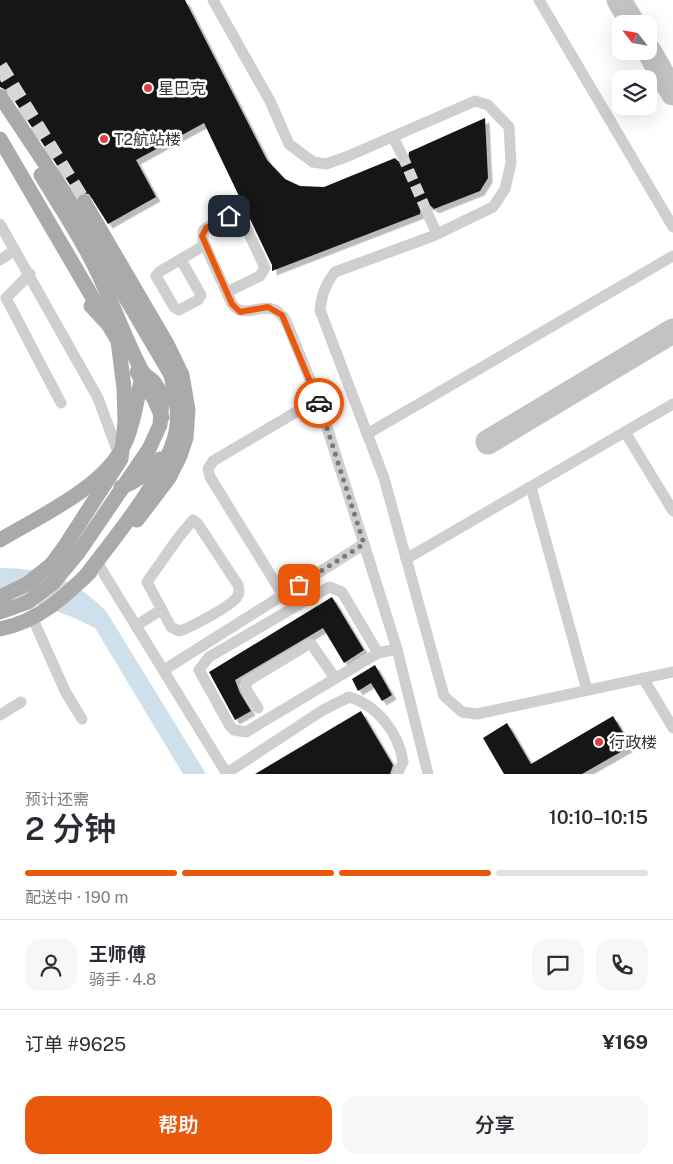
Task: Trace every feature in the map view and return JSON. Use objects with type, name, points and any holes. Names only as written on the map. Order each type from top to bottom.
[{"type":"main road","points":[[0,96],[62,190],[171,375],[177,404],[176,430],[172,446],[152,482],[84,578]]},
{"type":"main road","points":[[0,105],[92,262],[112,301],[124,344],[125,422],[121,459],[51,565],[27,584],[0,597]]},
{"type":"main road","points":[[0,139],[124,344],[154,399],[172,446]]},
{"type":"main road","points":[[0,157],[91,306],[124,344],[144,373],[153,381],[160,391],[162,399],[160,425],[149,449],[78,553],[53,584],[28,602],[0,612]]},
{"type":"main road","points":[[0,629],[33,619],[53,606],[98,564],[141,517],[169,478],[180,456],[186,438],[188,410],[182,375],[167,344],[84,202]]},
{"type":"main road","points":[[0,540],[73,497],[108,468],[125,444],[144,373]]},
{"type":"main road","points":[[100,493],[127,486],[151,469],[172,446]]},
{"type":"street","points":[[213,0],[270,101],[289,144],[301,155],[313,162],[326,164],[475,101],[488,105],[509,127],[511,163],[505,190],[493,207],[437,234],[335,272],[325,285],[320,310],[384,478],[444,696],[462,712],[478,714],[673,672]]},
{"type":"street","points":[[538,0],[673,227]]},
{"type":"street","points":[[393,136],[402,155]]},
{"type":"street","points":[[427,212],[437,234]]},
{"type":"street","points":[[227,292],[260,276],[265,264],[243,221],[234,216],[229,216],[206,228],[202,236],[205,246],[232,304],[240,312],[268,307],[282,315],[318,398],[397,649],[428,774]]},
{"type":"street","points":[[0,224],[30,274],[98,398],[121,459]]},
{"type":"street","points":[[181,260],[205,246]]},
{"type":"street","points":[[0,260],[15,250]]},
{"type":"street","points":[[367,434],[673,256]]},
{"type":"street","points":[[30,274],[6,298],[60,403]]},
{"type":"street","points":[[283,595],[210,477],[208,469],[213,461],[318,398]]},
{"type":"street","points":[[406,559],[673,404]]},
{"type":"street","points":[[625,432],[673,511]]},
{"type":"street","points":[[531,487],[587,690]]},
{"type":"street","points":[[195,521],[238,585],[237,597],[179,631],[171,627],[161,610],[147,586],[148,578],[189,523],[195,521]]},
{"type":"street","points":[[164,670],[364,544]]},
{"type":"street","points":[[98,564],[227,774],[323,710],[349,698],[364,701],[384,721],[395,736],[403,762],[397,774]]},
{"type":"street","points":[[378,652],[342,592],[328,587],[209,657],[199,670],[230,726],[234,730],[246,732],[378,652],[397,649]]},
{"type":"street","points":[[136,625],[161,610]]},
{"type":"street","points":[[33,619],[65,691],[82,719]]},
{"type":"street","points":[[258,708],[246,690],[246,682],[309,644],[312,645],[336,678]]},
{"type":"street","points":[[643,678],[673,728]]},
{"type":"street","points":[[0,715],[20,702]]},
{"type":"water","points":[[0,568],[31,570],[58,578],[82,591],[106,611],[206,774],[183,774],[95,628],[72,617],[0,590]]},
{"type":"building","name":"T2航站楼","points":[[0,0],[185,0],[267,160],[285,179],[300,186],[324,187],[395,158],[398,161],[405,162],[408,159],[409,152],[485,118],[488,178],[480,191],[434,209],[431,206],[424,205],[421,208],[420,214],[272,271],[272,265],[204,123],[136,160],[156,197],[108,224],[89,194],[83,193],[78,195],[74,191],[8,91],[0,87]]},
{"type":"building","points":[[332,597],[364,650],[344,663],[323,628],[235,680],[240,693],[251,711],[235,720],[209,672]]},
{"type":"building","points":[[375,665],[392,695],[382,701],[371,683],[358,691],[352,679]]},
{"type":"building","points":[[361,711],[393,765],[390,774],[255,774]]},
{"type":"building","name":"行政楼","points":[[613,716],[631,746],[582,774],[504,774],[483,738],[507,723],[531,764]]},
{"type":"taxiway","points":[[619,0],[628,15]]},
{"type":"taxiway","points":[[654,60],[673,93]]},
{"type":"taxiway","points":[[488,442],[673,331]]},
{"type":"tunnel","points":[[0,66],[84,202]]},
{"type":"tunnel","points":[[402,155],[427,212]]},
{"type":"way so far","points":[[299,585],[364,544],[319,403]]},
{"type":"place","name":"星巴克","points":[[148,88]]},
{"type":"place","name":"T2航站楼","points":[[104,139]]},
{"type":"place","name":"行政楼","points":[[599,742]]},
{"type":"route","points":[[229,216],[206,228],[202,236],[232,304],[240,312],[268,307],[274,308],[282,315],[319,403]]}]
